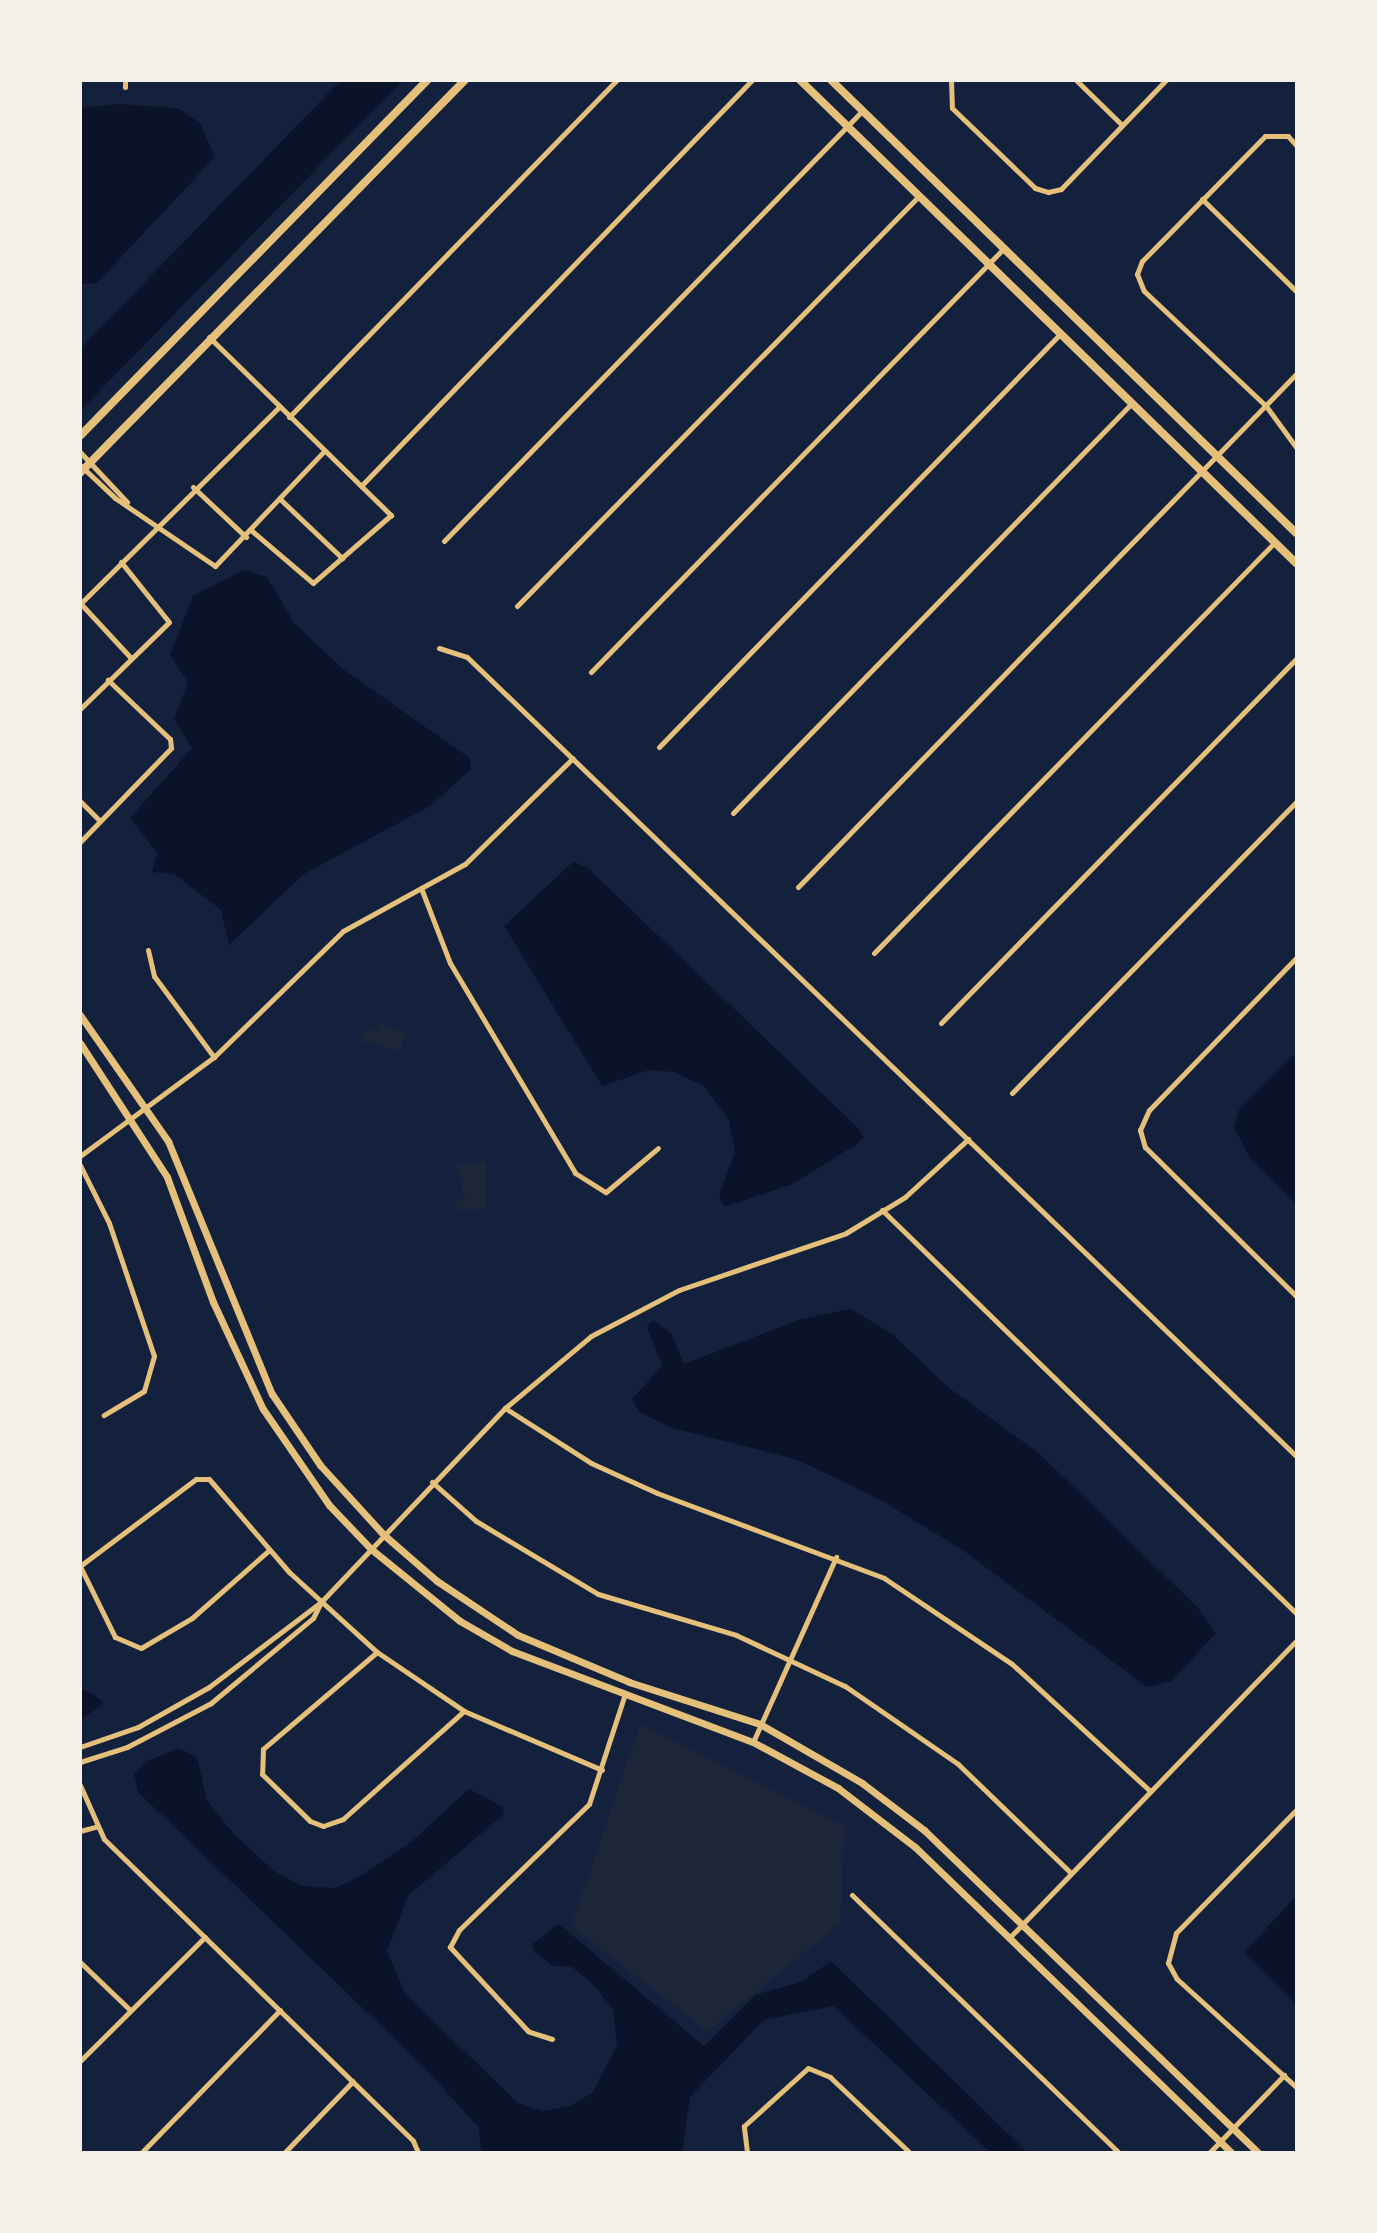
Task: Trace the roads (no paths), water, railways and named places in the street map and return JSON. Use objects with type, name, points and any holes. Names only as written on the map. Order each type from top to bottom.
[{"type":"main road","points":[[80,436],[428,80]]},
{"type":"main road","points":[[84,467],[209,337],[465,80]]},
{"type":"main road","points":[[800,80],[1297,563]]},
{"type":"main road","points":[[831,80],[1297,534]]},
{"type":"street","points":[[289,417],[617,80]]},
{"type":"street","points":[[361,486],[752,80]]},
{"type":"street","points":[[951,80],[952,108],[1035,188],[1061,189],[1166,80]]},
{"type":"street","points":[[1076,80],[1122,125]]},
{"type":"street","points":[[444,541],[862,111]]},
{"type":"street","points":[[1297,145],[1276,133],[1202,199],[1137,274],[1144,291],[1266,406],[1297,447]]},
{"type":"street","points":[[517,606],[918,197]]},
{"type":"street","points":[[1202,199],[1297,291]]},
{"type":"street","points":[[591,672],[1003,249]]},
{"type":"street","points":[[659,747],[1060,334]]},
{"type":"street","points":[[209,337],[391,515],[313,583],[251,530]]},
{"type":"street","points":[[798,887],[1297,374]]},
{"type":"street","points":[[733,813],[1132,403]]},
{"type":"street","points":[[131,658],[81,604],[154,524],[279,407]]},
{"type":"street","points":[[80,452],[84,467],[210,565],[222,562],[324,451]]},
{"type":"street","points":[[193,487],[246,537]]},
{"type":"street","points":[[280,499],[342,558]]},
{"type":"street","points":[[874,953],[1275,542]]},
{"type":"street","points":[[80,709],[169,622],[121,562]]},
{"type":"street","points":[[439,649],[467,657],[1297,1456]]},
{"type":"street","points":[[941,1023],[1297,659]]},
{"type":"street","points":[[80,842],[171,748],[170,739],[108,680]]},
{"type":"street","points":[[80,1157],[136,1121],[214,1057],[343,931],[421,888],[494,840],[573,758]]},
{"type":"street","points":[[80,801],[100,821]]},
{"type":"street","points":[[1012,1093],[1297,802]]},
{"type":"street","points":[[421,888],[450,963],[575,1173],[606,1192],[658,1148]]},
{"type":"street","points":[[148,950],[154,976],[214,1057]]},
{"type":"street","points":[[1297,958],[1149,1110],[1140,1130],[1145,1147],[1297,1296]]},
{"type":"street","points":[[80,1014],[151,1109],[197,1201],[234,1313],[272,1394],[320,1465],[384,1535],[437,1581],[518,1635],[629,1682],[760,1724],[896,1809],[1022,1925],[1256,2152]]},
{"type":"street","points":[[80,1042],[136,1121],[167,1177],[213,1303],[263,1409],[329,1505],[371,1549],[481,1633],[545,1667],[753,1742],[828,1781],[889,1824],[1010,1937],[1231,2152]]},
{"type":"street","points":[[80,1747],[138,1727],[209,1687],[321,1602],[432,1482],[553,1363],[632,1310],[817,1246],[882,1210],[968,1139]]},
{"type":"street","points":[[80,1165],[109,1223],[154,1356],[144,1391],[104,1415]]},
{"type":"street","points":[[882,1210],[1297,1613]]},
{"type":"street","points":[[505,1408],[591,1463],[657,1493],[835,1557],[894,1584],[1012,1664],[1150,1791]]},
{"type":"street","points":[[269,1550],[192,1618],[141,1648],[124,1646],[80,1566],[196,1479],[209,1479],[269,1550],[321,1602],[377,1652],[464,1711],[602,1770]]},
{"type":"street","points":[[432,1482],[477,1521],[598,1594],[787,1656],[917,1733],[1071,1873]]},
{"type":"street","points":[[753,1742],[787,1656],[835,1557]]},
{"type":"street","points":[[80,1762],[127,1747],[211,1703],[313,1618],[321,1602]]},
{"type":"street","points":[[1010,1937],[1297,1641]]},
{"type":"street","points":[[377,1652],[263,1749],[260,1760],[262,1773],[323,1826],[343,1819],[377,1793],[464,1711]]},
{"type":"street","points":[[552,2039],[528,2031],[450,1947],[459,1930],[575,1824],[602,1770],[624,1697]]},
{"type":"street","points":[[80,1786],[95,1827],[353,2081],[418,2152]]},
{"type":"street","points":[[1297,1810],[1176,1933],[1168,1963],[1185,1987],[1297,2087]]},
{"type":"street","points":[[80,1831],[95,1827]]},
{"type":"street","points":[[852,1895],[1118,2152]]},
{"type":"street","points":[[80,2062],[205,1937]]},
{"type":"street","points":[[80,1962],[130,2010]]},
{"type":"street","points":[[142,2152],[280,2010]]},
{"type":"street","points":[[747,2152],[742,2134],[795,2074],[815,2068],[909,2152]]},
{"type":"street","points":[[1210,2152],[1284,2075]]},
{"type":"street","points":[[285,2152],[353,2081]]}]
